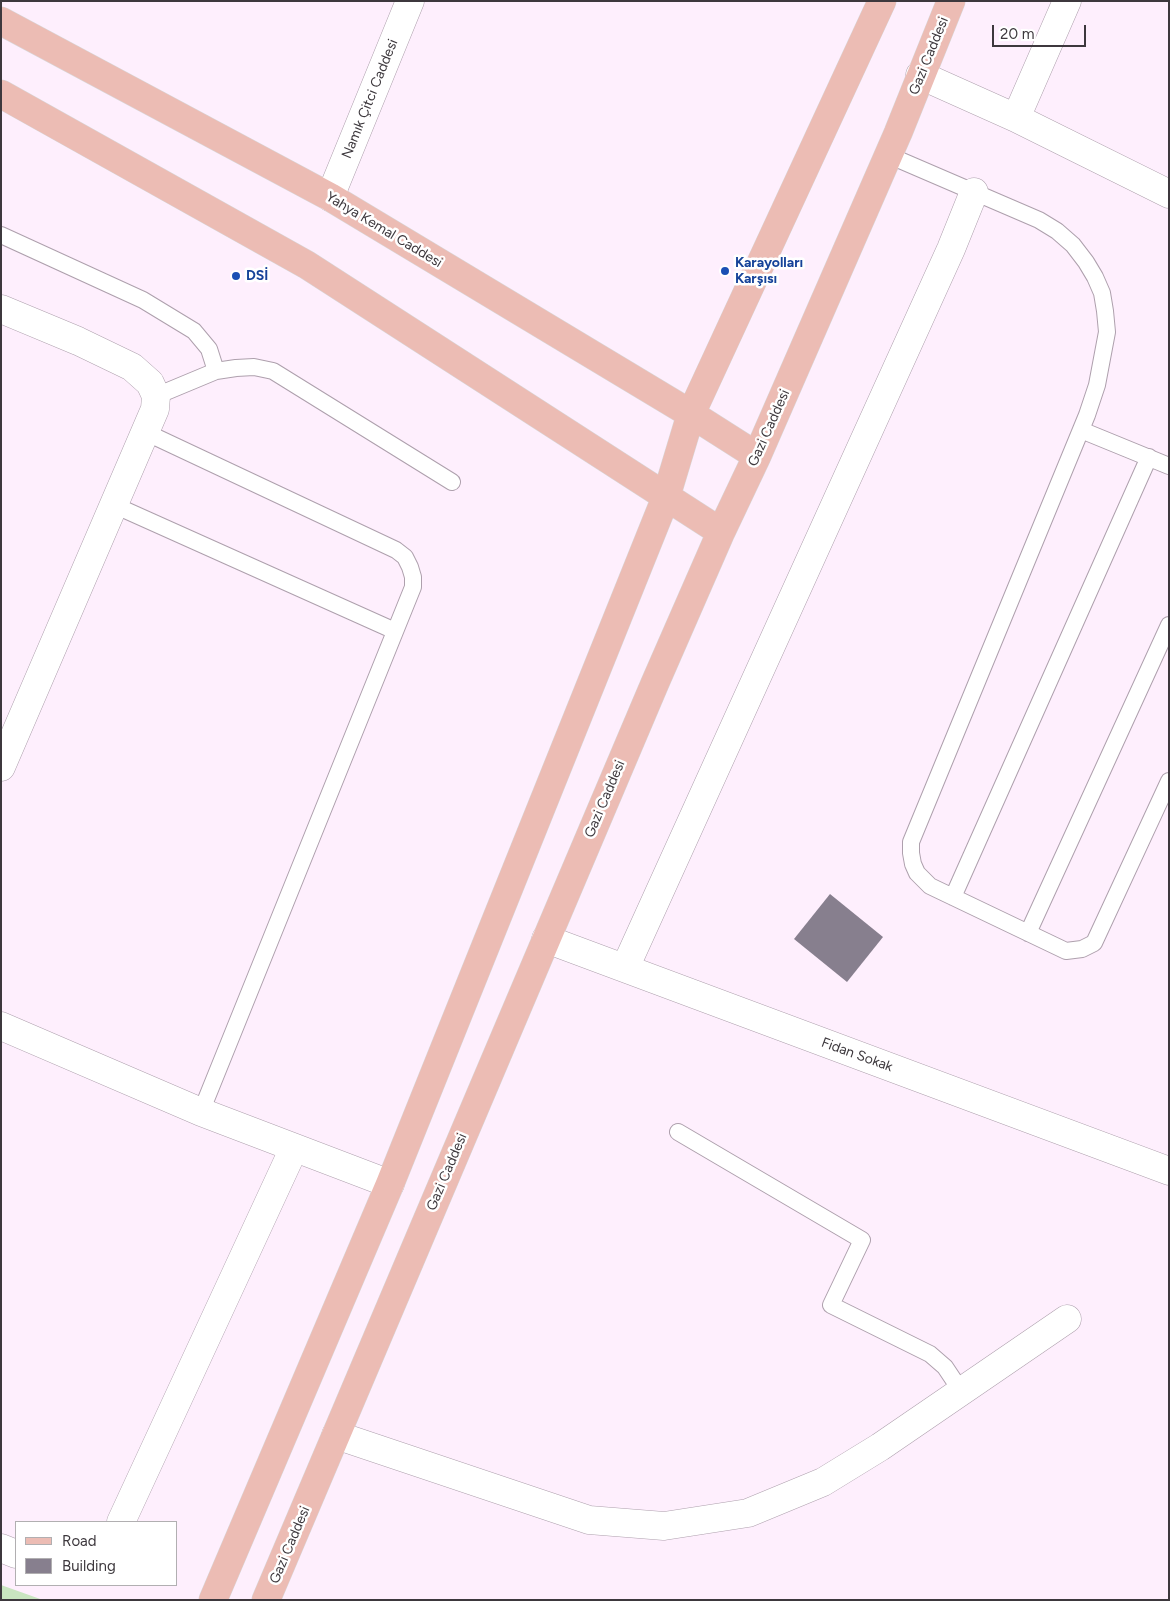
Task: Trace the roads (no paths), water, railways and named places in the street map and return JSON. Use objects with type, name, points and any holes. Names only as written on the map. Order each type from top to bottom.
[{"type":"main road","points":[[213,1600],[390,1184],[666,497],[691,414],[882,1]]},
{"type":"main road","name":"Gazi Caddesi","points":[[266,1600],[654,683],[721,532],[758,456],[888,155],[951,1]]},
{"type":"main road","name":"Yahya Kemal Caddesi","points":[[1,21],[330,197],[758,456]]},
{"type":"main road","points":[[1,94],[307,265],[721,532]]},
{"type":"street","name":"Namık Çitci Caddesi","points":[[330,197],[410,1]]},
{"type":"street","points":[[1016,118],[1067,1]]},
{"type":"street","points":[[920,75],[1016,118],[1169,194]]},
{"type":"street","points":[[625,968],[951,249],[974,192]]},
{"type":"street","points":[[1,309],[78,341],[132,367],[150,383],[156,396],[155,409],[4,752]]},
{"type":"street","name":"Fidan Sokak","points":[[546,938],[1169,1171]]},
{"type":"street","points":[[1,1026],[201,1112],[390,1184]]},
{"type":"street","points":[[121,1521],[294,1148]]},
{"type":"street","points":[[336,1435],[589,1520],[664,1526],[748,1513],[823,1482],[880,1447],[1067,1319]]},
{"type":"street","points":[[1,1548],[15,1554]]},
{"type":"lane","points":[[888,155],[1039,220],[1057,231],[1073,245],[1095,277],[1106,311],[1107,332],[1098,385],[1081,430],[911,842],[911,853],[917,873],[930,886],[1066,951],[1082,949],[1094,943],[1169,781]]},
{"type":"lane","points":[[1,235],[143,300],[194,331],[209,349],[216,371]]},
{"type":"lane","points":[[156,396],[216,371],[236,368],[273,371],[452,482]]},
{"type":"lane","points":[[1081,430],[1169,466]]},
{"type":"lane","points":[[145,432],[396,550],[405,557],[413,577],[412,587],[395,631],[201,1112]]},
{"type":"lane","points":[[953,897],[1148,458]]},
{"type":"lane","points":[[114,505],[395,631]]},
{"type":"lane","points":[[1028,933],[1169,625]]},
{"type":"lane","points":[[678,1132],[862,1240],[831,1304],[930,1354],[944,1367],[961,1391]]},
{"type":"place","name":"Karayolları Karşısı","points":[[725,271]]},
{"type":"place","name":"DSİ","points":[[236,276]]}]
